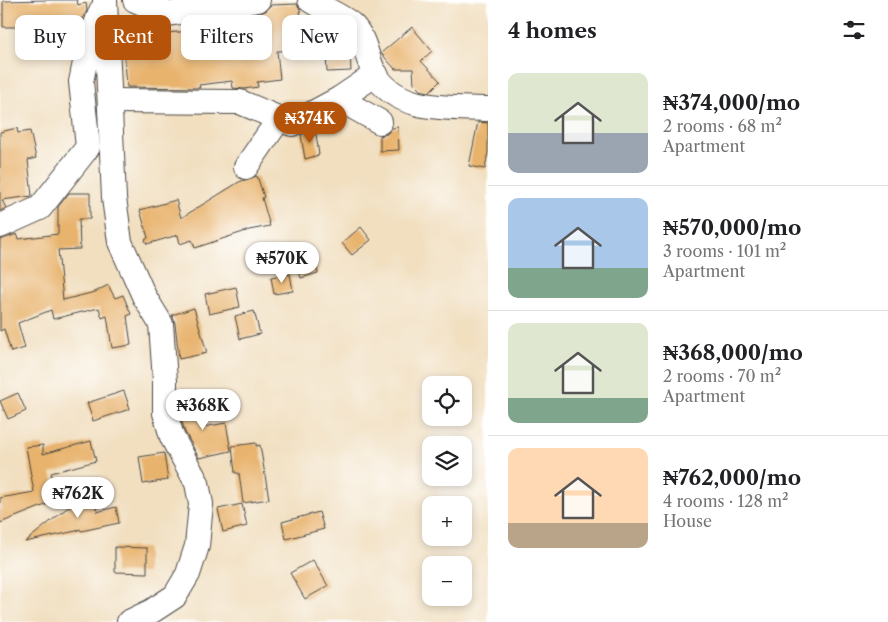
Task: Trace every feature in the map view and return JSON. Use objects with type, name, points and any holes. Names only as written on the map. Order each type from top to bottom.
[{"type":"street","points":[[105,0],[114,198],[120,242],[144,296],[161,324],[165,414],[172,437],[197,483],[202,504],[197,546],[188,574],[175,596],[152,611],[129,622]]},
{"type":"street","points":[[0,226],[40,208],[88,147],[81,82],[89,43],[105,0]]},
{"type":"street","points":[[135,0],[168,14],[258,0]]},
{"type":"street","points":[[310,0],[351,24],[362,37],[376,74],[391,92],[424,106],[488,109]]},
{"type":"street","points":[[110,101],[240,102],[292,124],[339,99],[376,74]]},
{"type":"street","points":[[339,99],[380,122]]},
{"type":"street","points":[[246,166],[279,119]]},
{"type":"building","points":[[77,0],[78,5],[86,3],[87,10],[85,15],[15,15],[15,27],[3,27],[3,1]]},
{"type":"building","points":[[297,4],[300,9],[301,15],[282,15],[282,51],[277,51],[280,79],[257,82],[258,87],[244,89],[233,88],[232,81],[199,85],[200,88],[127,87],[125,60],[171,60],[171,32],[181,32],[181,60],[272,60],[272,15],[249,15],[261,13],[271,5]]},
{"type":"building","points":[[412,27],[432,51],[421,61],[440,81],[429,92],[420,90],[414,84],[413,69],[395,69],[381,53]]},
{"type":"building","points":[[326,60],[350,60],[351,71],[327,72]]},
{"type":"building","points":[[478,122],[488,123],[488,152],[485,169],[469,166]]},
{"type":"building","points":[[315,127],[319,155],[305,159],[301,135]]},
{"type":"building","points":[[398,127],[399,150],[380,151],[380,136],[387,134],[392,128]]},
{"type":"building","points":[[17,128],[18,133],[30,131],[36,158],[28,160],[32,196],[2,200],[6,208],[0,211],[0,132]]},
{"type":"building","points":[[257,176],[270,226],[249,230],[195,248],[192,240],[180,244],[178,235],[147,244],[145,240],[148,238],[140,210],[176,200],[181,218],[239,182]]},
{"type":"building","points":[[69,193],[90,193],[90,219],[79,219],[80,249],[58,250],[63,300],[95,292],[108,285],[115,298],[123,295],[131,314],[127,316],[131,345],[112,348],[107,316],[102,318],[99,308],[53,319],[51,310],[18,323],[25,348],[11,352],[4,329],[0,331],[0,240],[17,234],[19,239],[58,234],[58,207]]},
{"type":"building","points":[[361,227],[371,240],[352,255],[342,243]]},
{"type":"building","points":[[314,259],[318,273],[301,278],[297,263]]},
{"type":"building","points":[[290,274],[293,291],[274,294],[271,277]]},
{"type":"building","points":[[236,287],[240,307],[209,314],[205,294]]},
{"type":"building","points":[[194,308],[207,353],[179,359],[175,323],[172,315]]},
{"type":"building","points":[[254,311],[260,334],[240,339],[235,316]]},
{"type":"building","points":[[124,391],[130,409],[93,421],[87,403]]},
{"type":"building","points":[[18,393],[26,411],[8,419],[0,401]]},
{"type":"building","points":[[198,397],[203,427],[226,423],[231,451],[199,458],[185,432],[179,411],[179,400]]},
{"type":"building","points":[[91,441],[96,461],[51,473],[58,500],[0,523],[0,498],[34,492],[26,447],[43,445],[43,454]]},
{"type":"building","points":[[256,443],[256,446],[260,445],[269,499],[243,503],[239,473],[235,473],[232,446]]},
{"type":"building","points":[[164,453],[168,480],[143,484],[139,457]]},
{"type":"building","points":[[93,493],[97,512],[116,507],[119,523],[81,531],[80,529],[25,542],[82,496]]},
{"type":"building","points":[[242,504],[247,526],[223,532],[218,509]]},
{"type":"building","points":[[319,512],[324,529],[286,539],[282,522]]},
{"type":"building","points":[[115,547],[147,548],[147,573],[115,572]]},
{"type":"building","points":[[313,560],[328,586],[305,599],[290,573]]}]
